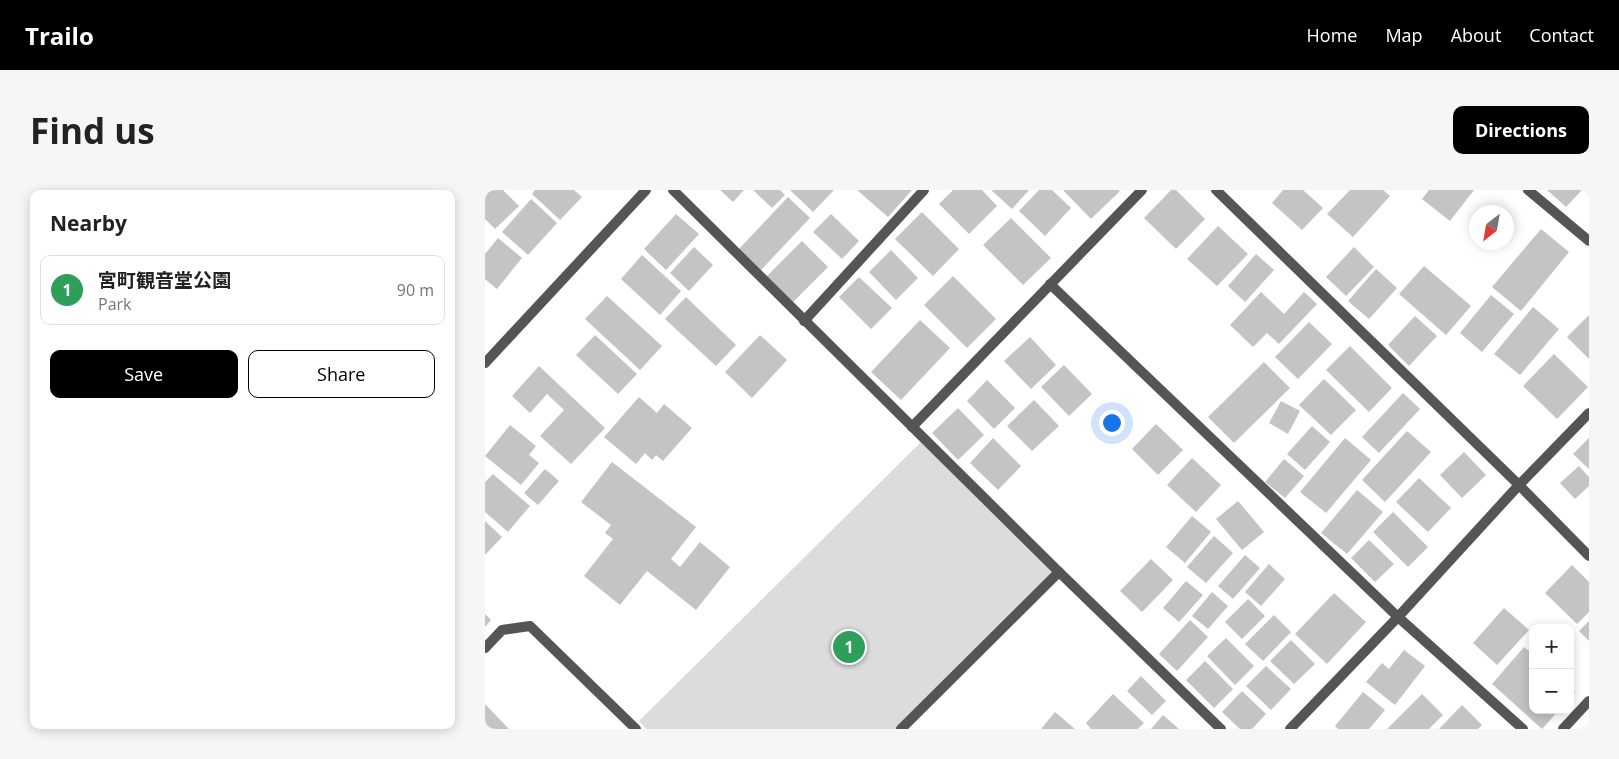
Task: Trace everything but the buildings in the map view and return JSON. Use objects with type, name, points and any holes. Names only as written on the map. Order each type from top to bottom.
[{"type":"street","points":[[485,363],[645,190]]},
{"type":"street","points":[[673,190],[1059,572],[1221,729]]},
{"type":"street","points":[[804,320],[924,190]]},
{"type":"street","points":[[912,427],[1142,190]]},
{"type":"street","points":[[1216,190],[1519,485],[1589,556]]},
{"type":"street","points":[[1528,190],[1589,241]]},
{"type":"street","points":[[1050,284],[1398,618],[1523,729]]},
{"type":"street","points":[[1289,729],[1398,618],[1519,485],[1589,413]]},
{"type":"street","points":[[901,729],[1059,572]]},
{"type":"street","points":[[485,648],[502,630],[530,626],[636,729]]},
{"type":"street","points":[[1563,729],[1589,701]]},
{"type":"shaded area","points":[[924,439],[1059,572],[901,729],[646,729],[639,721]]},
{"type":"place","name":"宮町観音堂公園","points":[[849,647]]}]
